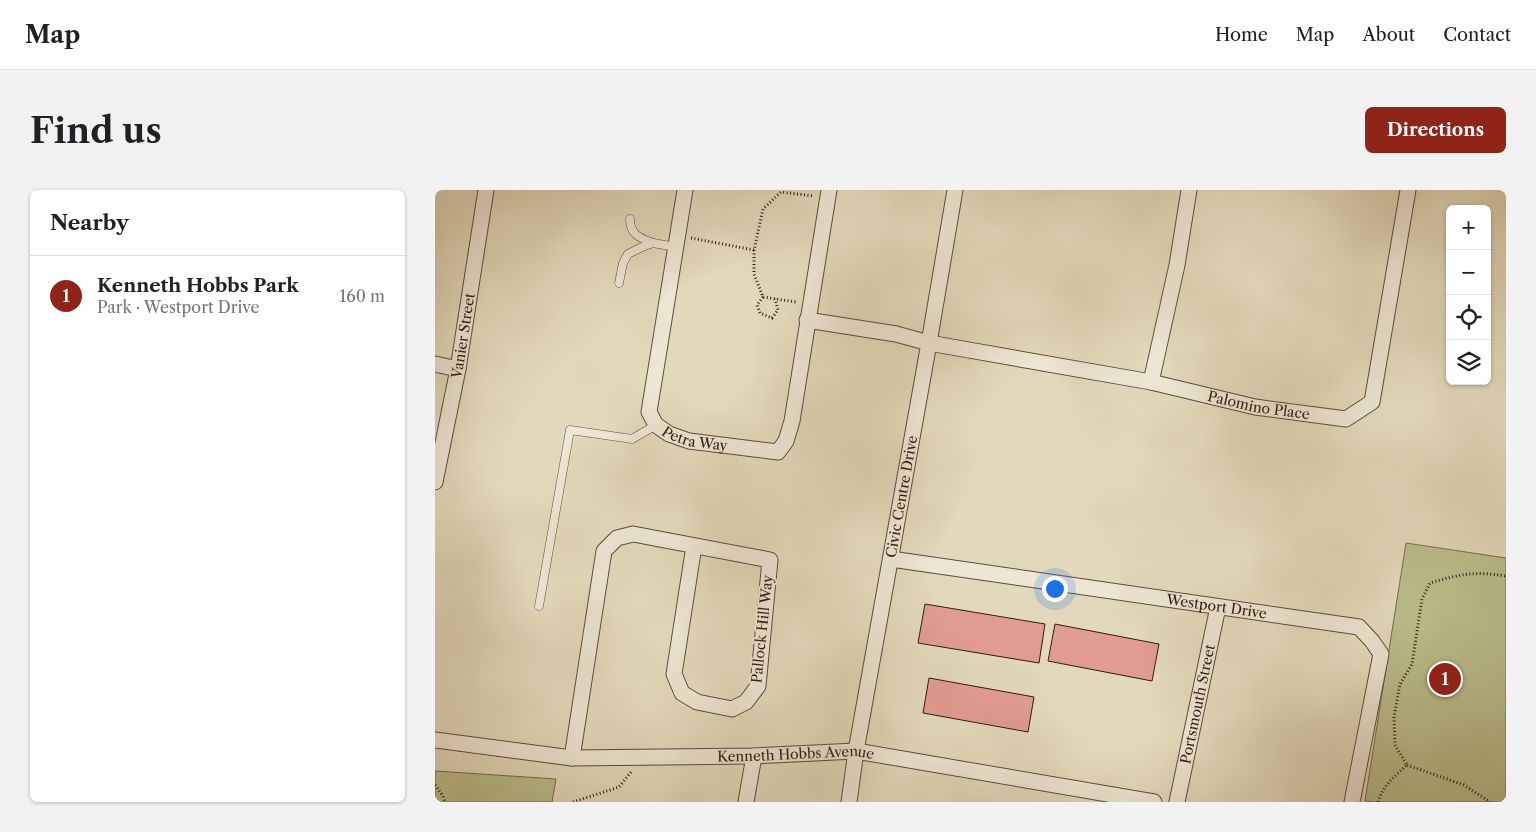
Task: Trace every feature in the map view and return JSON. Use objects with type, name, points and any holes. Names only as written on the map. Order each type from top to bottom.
[{"type":"street","name":"Vanier Street","points":[[435,482],[458,369],[486,190]]},
{"type":"street","name":"Petra Way","points":[[685,190],[649,412],[656,425],[669,434],[689,441],[778,452],[786,441],[792,422],[828,194]]},
{"type":"street","name":"Civic Centre Drive","points":[[849,802],[856,751],[955,190]]},
{"type":"street","points":[[1151,382],[1177,265],[1189,190]]},
{"type":"street","name":"Palomino Place","points":[[929,343],[1151,382],[1255,407],[1346,419],[1372,402],[1408,190]]},
{"type":"street","points":[[807,320],[896,334],[929,343]]},
{"type":"street","points":[[435,364],[458,369]]},
{"type":"street","name":"Pallock Hill Way","points":[[572,758],[605,551],[617,538],[633,534],[769,560],[758,686],[746,702],[732,709],[697,702],[682,693],[674,674],[694,546]]},
{"type":"street","name":"Westport Drive","points":[[891,559],[1359,628],[1373,641],[1381,654],[1352,802]]},
{"type":"street","name":"Portsmouth Street","points":[[1177,802],[1218,607]]},
{"type":"street","name":"Kenneth Hobbs Avenue","points":[[435,740],[572,758],[754,756],[856,751],[1153,802]]},
{"type":"street","points":[[746,802],[754,756]]},
{"type":"lane","points":[[630,220],[630,228],[639,238],[653,243]]},
{"type":"lane","points":[[619,283],[623,263],[628,254],[653,243],[677,241]]},
{"type":"lane","points":[[539,606],[570,430],[632,439],[656,425]]},
{"type":"path","points":[[763,297],[754,274],[753,250],[763,209],[781,192],[828,194]]},
{"type":"path","points":[[677,241],[753,250]]},
{"type":"path","points":[[763,297],[810,304]]},
{"type":"path","points":[[763,297],[757,305],[760,314],[772,318],[778,310],[775,298]]},
{"type":"path","points":[[1490,802],[1464,785],[1407,765],[1395,745],[1394,717],[1400,684],[1412,664],[1422,599],[1430,583],[1459,574],[1484,573],[1506,576]]},
{"type":"path","points":[[573,802],[619,787],[643,758]]},
{"type":"path","points":[[1379,802],[1380,795],[1387,783],[1407,765]]},
{"type":"path","points":[[435,784],[445,802]]},
{"type":"green space","points":[[1406,543],[1506,558],[1506,802],[1365,801]]},
{"type":"green space","points":[[435,771],[556,779],[552,802],[435,802]]},
{"type":"building","points":[[925,604],[1045,624],[1039,663],[918,643]]},
{"type":"building","points":[[1055,624],[1159,644],[1152,681],[1048,661]]},
{"type":"building","points":[[929,678],[1034,697],[1028,732],[923,713]]},
{"type":"place","name":"Kenneth Hobbs Park","points":[[1445,679]]}]
